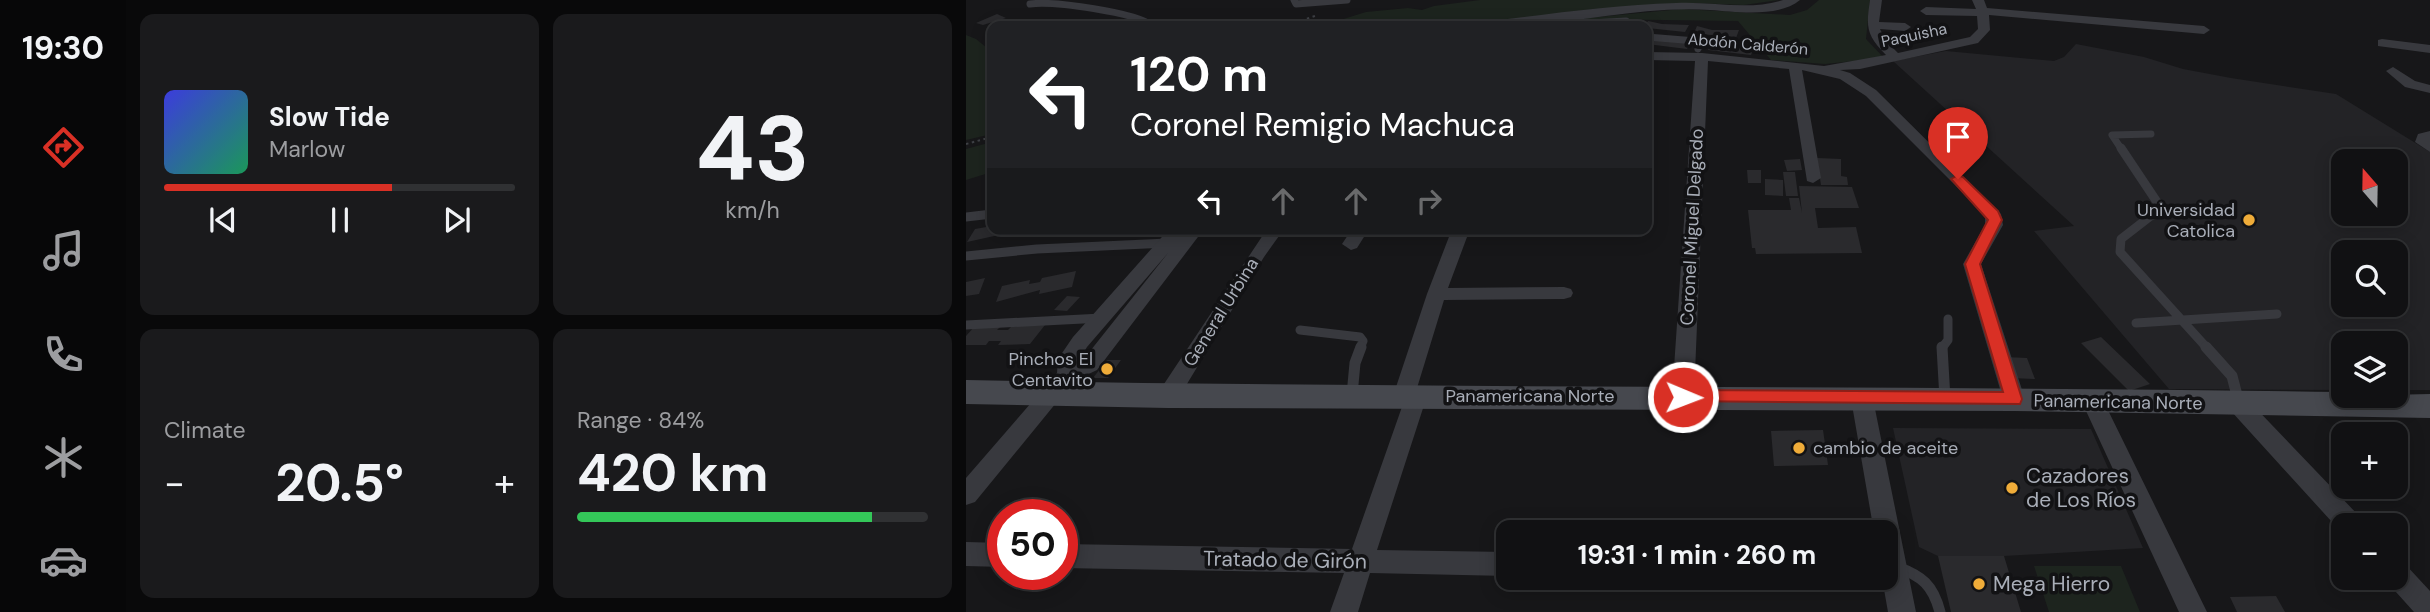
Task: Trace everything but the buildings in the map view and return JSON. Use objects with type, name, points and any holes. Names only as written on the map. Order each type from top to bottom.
[{"type":"main road","name":"Panamericana Norte","points":[[966,391],[1059,383],[1168,396],[2014,399],[2239,405],[2430,406]]},
{"type":"street","points":[[1531,21],[1679,5],[1758,9],[1781,6],[1794,0]]},
{"type":"street","points":[[1876,0],[1872,25],[1875,38],[1895,57]]},
{"type":"street","points":[[1926,10],[1945,12],[1981,8],[2204,30]]},
{"type":"street","name":"Paquisha","points":[[1815,67],[1850,66],[1974,40],[1983,34],[1981,8]]},
{"type":"street","points":[[1943,29],[1945,12]]},
{"type":"street","points":[[1872,25],[1905,27]]},
{"type":"street","points":[[2382,43],[2430,49]]},
{"type":"street","name":"Abdón Calderón","points":[[1652,56],[1700,53],[1815,67],[1871,93],[1993,214],[1994,225],[1972,264],[2014,399]]},
{"type":"street","name":"Coronel Miguel Delgado","points":[[1683,397],[1700,53]]},
{"type":"street","points":[[1794,66],[1813,178]]},
{"type":"street","points":[[2393,71],[2410,84],[2430,89]]},
{"type":"street","points":[[2430,135],[2423,137],[2423,142],[2430,147]]},
{"type":"street","name":"General Urbina","points":[[1168,396],[1271,235]]},
{"type":"street","points":[[1344,612],[1410,396],[1436,294],[1459,235]]},
{"type":"street","points":[[966,495],[1059,383],[1068,359],[1102,317],[1182,236]]},
{"type":"street","points":[[1059,383],[1090,365],[1149,292],[1182,236]]},
{"type":"street","points":[[1436,294],[1564,293]]},
{"type":"street","points":[[1862,399],[1883,520]]},
{"type":"street","points":[[2092,400],[2193,612]]},
{"type":"street","points":[[2239,405],[2340,513]]},
{"type":"street","points":[[966,554],[987,555]]},
{"type":"street","name":"Tratado de Girón","points":[[1078,556],[1496,564]]},
{"type":"street","points":[[2408,586],[2430,610]]},
{"type":"street","points":[[1897,590],[1902,612]]},
{"type":"lane","points":[[1294,0],[1296,4],[1347,0]]},
{"type":"lane","points":[[1030,4],[1046,2],[1147,21]]},
{"type":"lane","points":[[1611,21],[1626,20]]},
{"type":"lane","points":[[1652,37],[1696,41],[1700,43],[1700,53]]},
{"type":"lane","points":[[2151,134],[2112,135],[2161,208],[2122,239],[2120,252],[2232,376],[2239,405]]},
{"type":"lane","points":[[966,217],[987,215]]},
{"type":"lane","points":[[966,256],[1182,236]]},
{"type":"lane","points":[[1126,290],[1149,292]]},
{"type":"lane","points":[[2136,323],[2277,314]]},
{"type":"lane","points":[[966,326],[1102,317]]},
{"type":"lane","points":[[1945,399],[1942,346],[1948,340],[1948,318]]},
{"type":"lane","points":[[1300,330],[1360,337],[1363,341],[1355,363],[1352,395]]},
{"type":"lane","points":[[1898,571],[1925,578],[1934,588],[1940,612]]},
{"type":"path","points":[[966,144],[987,138]]},
{"type":"shaded area","points":[[1480,0],[1779,0],[1744,5],[1691,3],[1503,21],[1337,21],[1366,12],[1408,8],[1422,10]]},
{"type":"shaded area","points":[[1819,0],[1870,0],[1866,39],[1884,58],[1825,64],[1771,60],[1738,21],[1555,21],[1682,9],[1790,15],[1807,10]]},
{"type":"shaded area","points":[[966,35],[987,48],[987,135],[966,140]]},
{"type":"shaded area","name":"Universidad Catolica","points":[[2076,44],[2144,57],[2183,69],[2336,94],[2430,152],[2430,390],[2408,390],[2408,331],[2331,331],[2331,390],[2169,389],[2034,231],[2074,226],[1893,61],[1946,51],[2054,61],[2064,57]]},
{"type":"shaded area","points":[[987,143],[987,174],[966,180],[966,149]]},
{"type":"shaded area","name":"Cazadores de Los Ríos","points":[[1893,428],[2091,429],[2143,548],[2004,556],[1938,556],[1919,547]]},
{"type":"shaded area","points":[[2034,566],[2121,566],[2140,612],[2049,612]]},
{"type":"place","name":"Universidad Catolica","points":[[2249,220]]},
{"type":"place","name":"Pinchos El Centavito","points":[[1107,369]]},
{"type":"place","name":"cambio de aceite","points":[[1799,448]]},
{"type":"place","name":"Cazadores de Los Ríos","points":[[2012,488]]},
{"type":"place","name":"Mega Hierro","points":[[1979,584]]},
{"type":"route","points":[[1683,397],[2014,399],[1972,264],[1995,220],[1993,214],[1958,179]]}]
